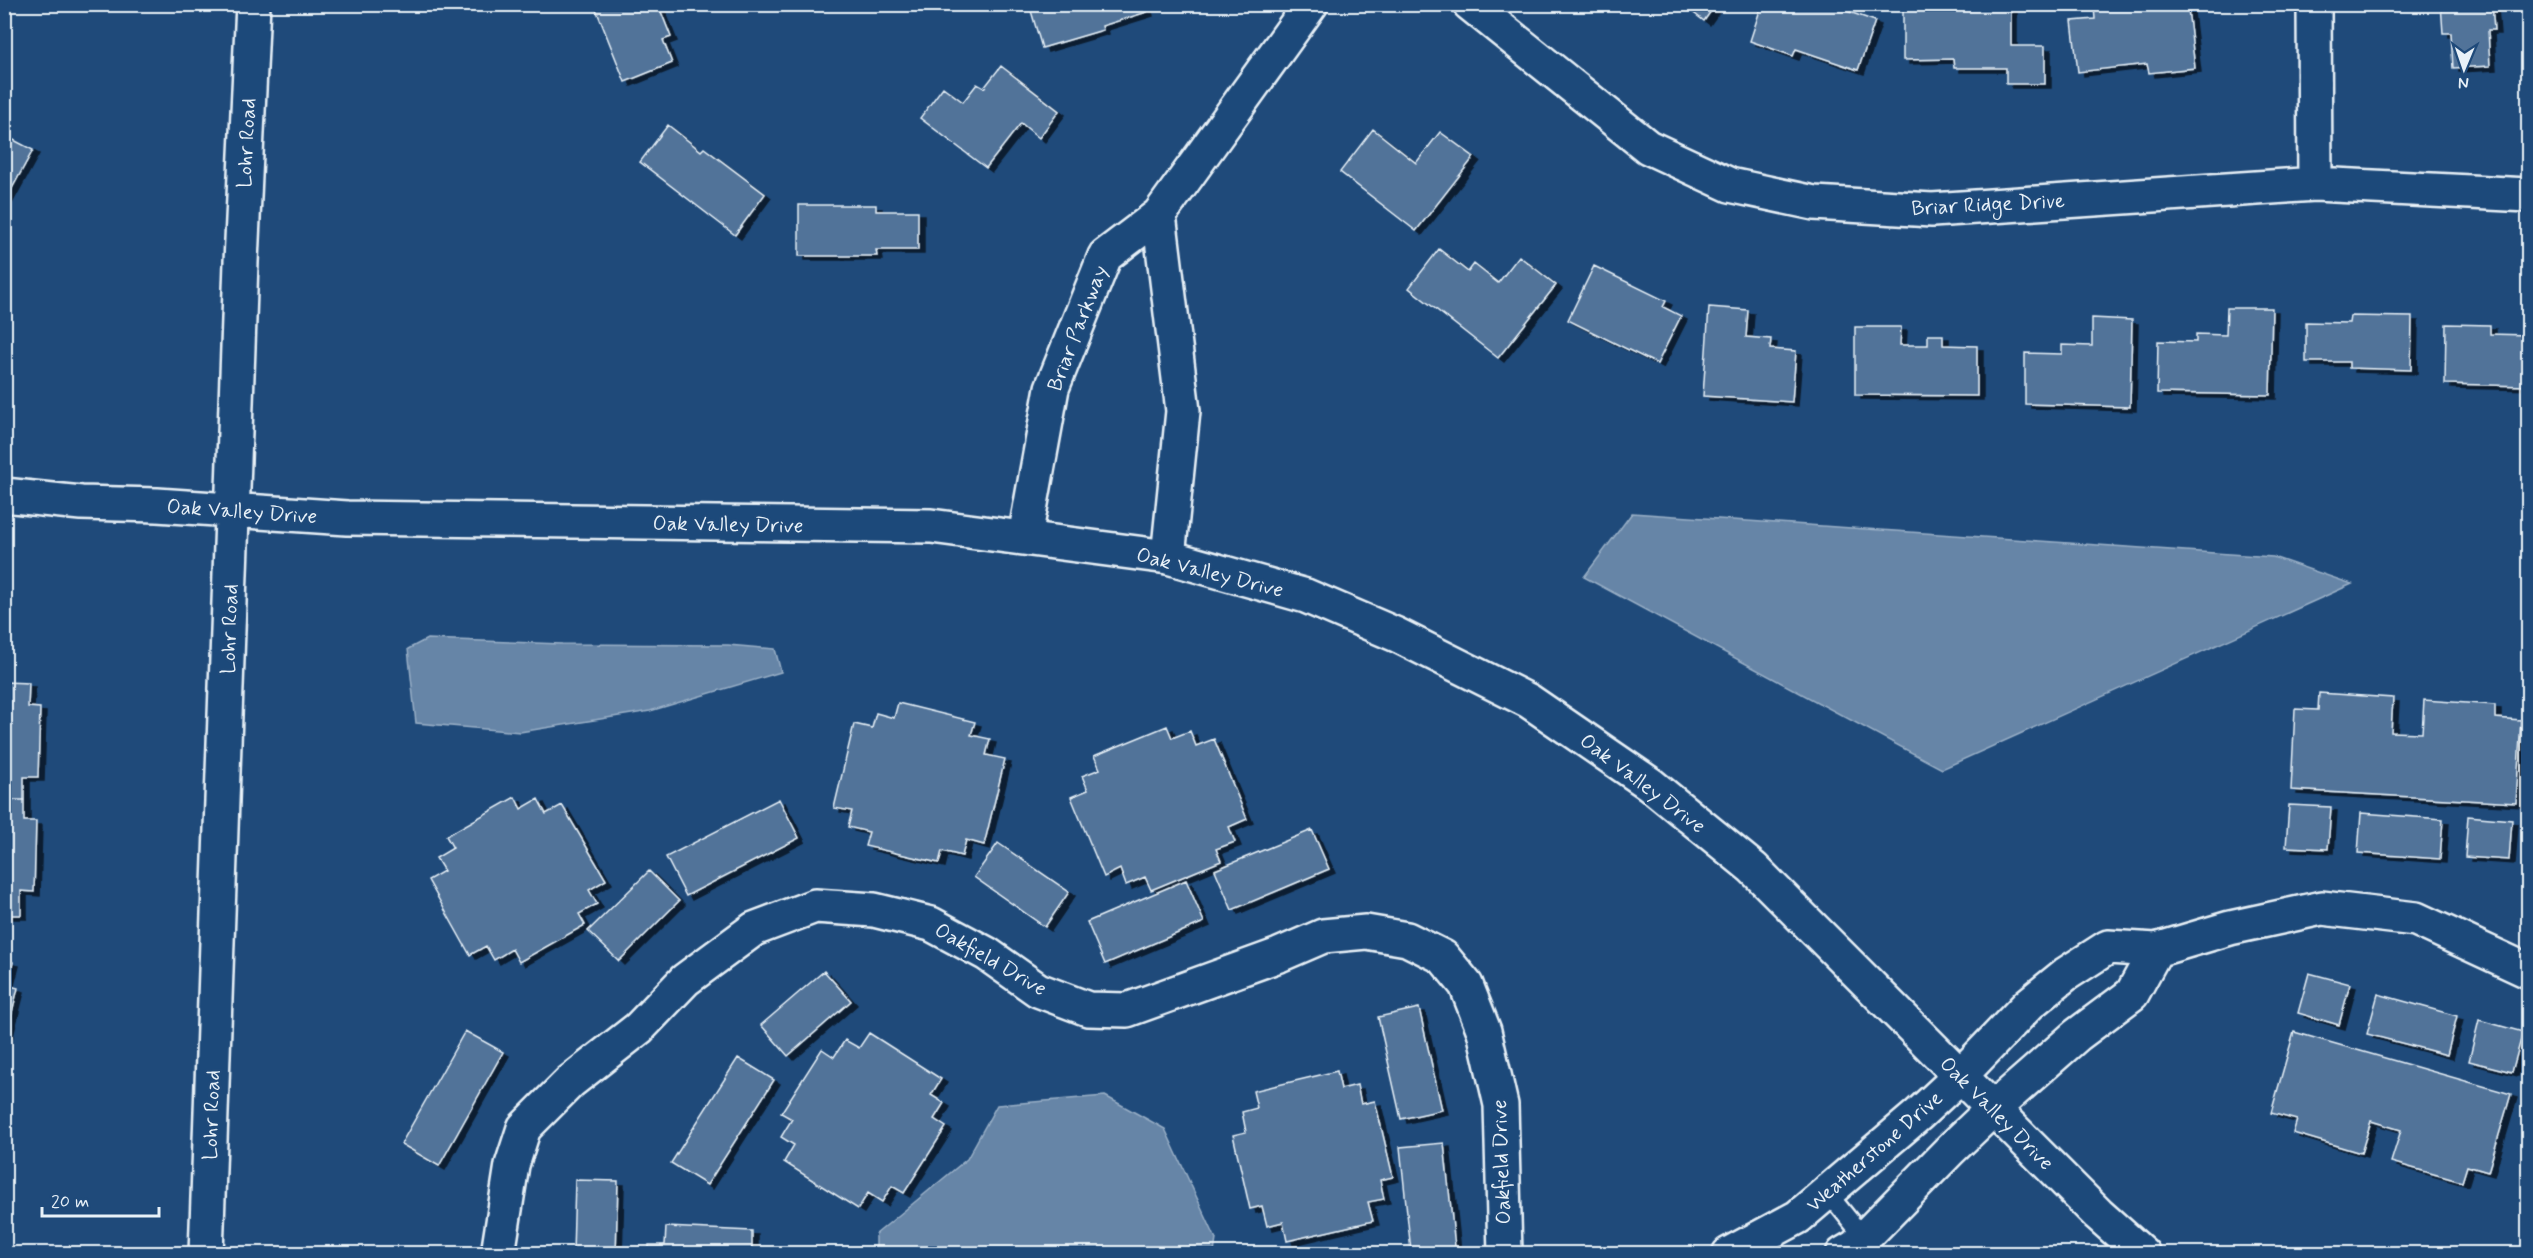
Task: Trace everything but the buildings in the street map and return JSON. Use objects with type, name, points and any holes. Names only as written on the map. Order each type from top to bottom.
[{"type":"street","name":"Lohr Road","points":[[206,1254],[244,190],[253,4]]},
{"type":"street","name":"Briar Parkway","points":[[1025,537],[1052,388],[1105,256],[1159,214],[1311,4]]},
{"type":"street","name":"Briar Ridge Drive","points":[[1470,4],[1648,147],[1730,184],[1814,203],[1932,210],[2315,184],[2529,195]]},
{"type":"street","points":[[2314,4],[2315,184]]},
{"type":"street","points":[[1159,214],[1183,411],[1168,557]]},
{"type":"street","name":"Oak Valley Drive","points":[[4,495],[81,503],[359,518],[931,526],[1168,557],[1306,596],[1397,635],[1528,701],[1650,784],[1753,868],[2098,1214],[2143,1254]]},
{"type":"street","name":"Oakfield Drive","points":[[498,1254],[512,1165],[524,1128],[570,1082],[639,1028],[686,980],[754,929],[815,906],[874,910],[931,924],[987,954],[1038,990],[1088,1009],[1127,1010],[1279,956],[1323,936],[1366,932],[1407,939],[1443,957],[1466,985],[1484,1031],[1501,1105],[1505,1254]]},
{"type":"street","name":"Weatherstone Drive","points":[[1729,1254],[1798,1217],[1960,1076],[2029,1004],[2066,974],[2108,947],[2156,950],[2230,928],[2322,908],[2416,919],[2529,971]]},
{"type":"street","points":[[1854,1246],[1993,1109],[2077,1035],[2132,994],[2156,950]]},
{"type":"lane","points":[[1828,1192],[1854,1246]]},
{"type":"water","points":[[1632,513],[2273,557],[2352,584],[1942,769],[1584,577]]},
{"type":"water","points":[[427,639],[562,644],[728,645],[775,649],[781,672],[650,711],[520,732],[416,723],[408,649]]},
{"type":"water","points":[[1105,1096],[1165,1129],[1216,1239],[1214,1253],[876,1253],[876,1234],[967,1159],[997,1105]]}]
